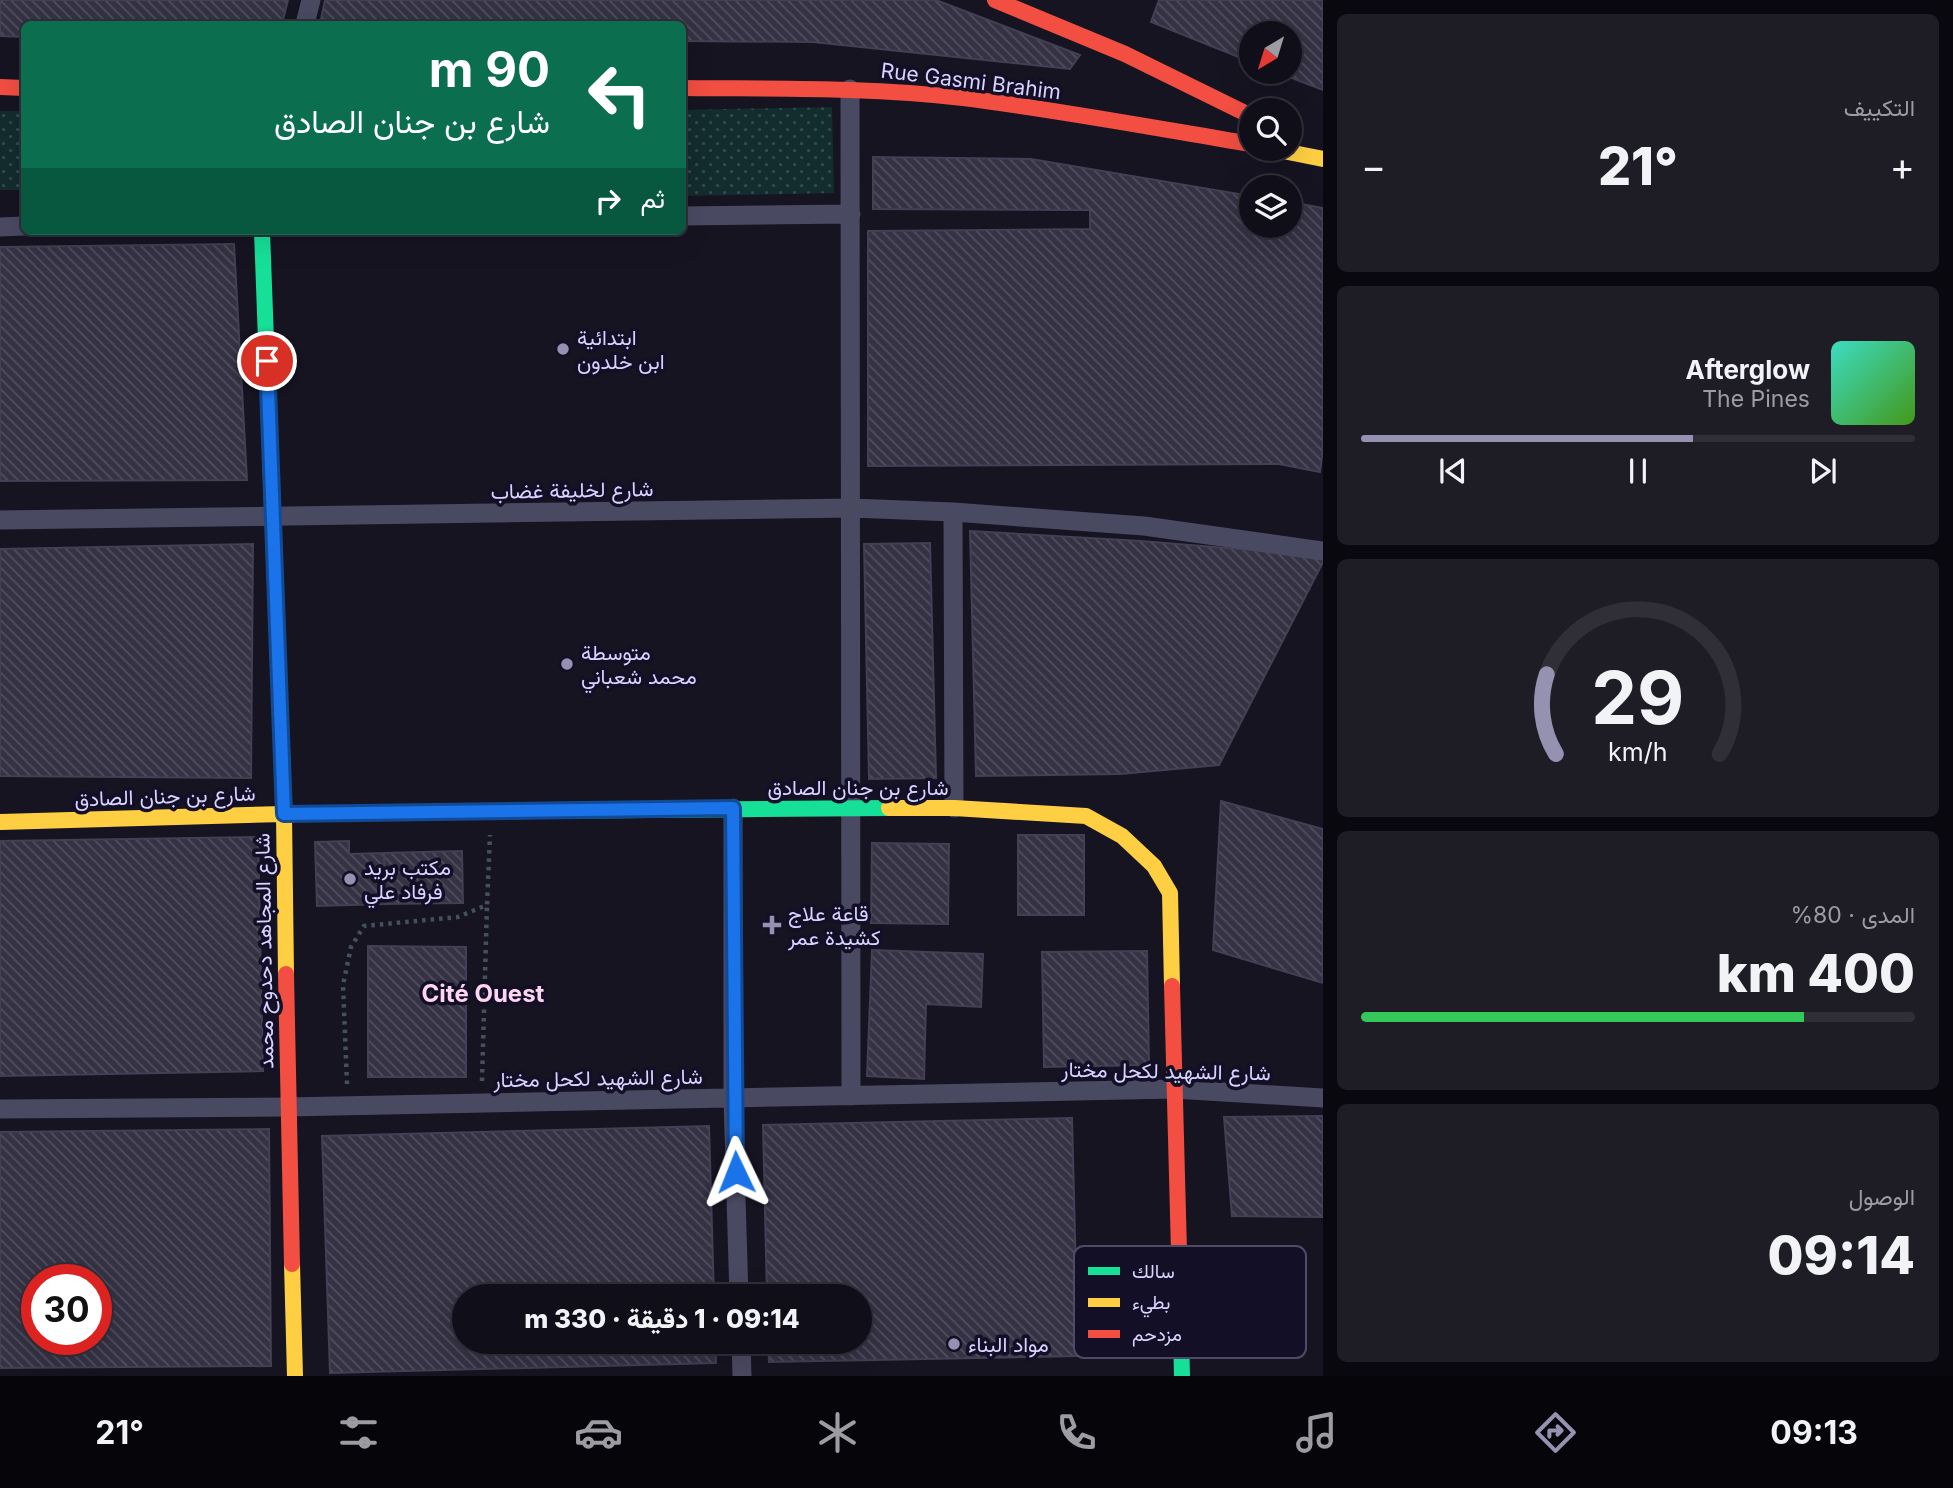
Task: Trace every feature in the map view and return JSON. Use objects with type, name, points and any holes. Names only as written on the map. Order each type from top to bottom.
[{"type":"street","points":[[306,21],[311,0]]},
{"type":"street","points":[[995,0],[1040,17],[1203,90],[1239,110]]},
{"type":"street","points":[[0,87],[21,88]]},
{"type":"street","name":"Rue Gasmi Brahim","points":[[686,88],[850,89],[961,98],[1239,142]]},
{"type":"street","points":[[850,89],[851,1096]]},
{"type":"street","points":[[1302,143],[1323,154]]},
{"type":"street","points":[[1302,155],[1323,159]]},
{"type":"street","points":[[686,216],[851,214]]},
{"type":"street","points":[[0,227],[21,226]]},
{"type":"street","name":"شارع المجاهد دحدوح محمد","points":[[262,235],[284,814],[287,1107],[295,1376]]},
{"type":"street","name":"شارع لخليفة غضاب","points":[[0,520],[852,508],[953,512],[1144,526],[1323,551]]},
{"type":"street","points":[[953,512],[954,808]]},
{"type":"street","points":[[733,808],[733,1098],[739,1284]]},
{"type":"street","name":"شارع بن جنان الصادق","points":[[0,822],[284,814],[733,808],[954,808],[1086,817],[1122,836],[1154,866],[1170,893],[1174,1089]]},
{"type":"street","points":[[1174,1089],[1178,1246]]},
{"type":"street","name":"شارع الشهيد لكحل مختار","points":[[0,1110],[287,1107],[1174,1089],[1323,1098]]},
{"type":"street","points":[[741,1354],[742,1376]]},
{"type":"street","points":[[1181,1358],[1182,1376]]},
{"type":"path","points":[[482,1103],[490,811]]},
{"type":"path","points":[[348,1105],[343,985],[351,947],[364,926],[458,917],[487,905]]},
{"type":"green space","points":[[832,107],[834,193],[686,196],[686,110]]},
{"type":"green space","points":[[0,111],[21,111],[21,190],[0,190]]},
{"type":"building","points":[[0,0],[288,0],[283,21],[21,21],[21,37],[0,36]]},
{"type":"building","points":[[325,0],[936,0],[1080,55],[1070,69],[813,42],[686,41],[686,21],[321,21]]},
{"type":"building","points":[[1159,0],[1323,0],[1323,90],[1302,82],[1302,21],[1239,21],[1239,57],[1151,22]]},
{"type":"building","points":[[873,157],[1031,159],[1239,194],[1239,238],[1302,238],[1302,204],[1323,208],[1323,448],[1320,472],[1279,464],[868,466],[868,231],[1090,229],[1090,210],[873,209]]},
{"type":"building","points":[[234,244],[247,480],[0,481],[0,247]]},
{"type":"building","points":[[970,531],[1141,541],[1323,556],[1323,562],[1219,765],[1120,774],[976,776]]},
{"type":"building","points":[[930,543],[936,778],[869,779],[864,544]]},
{"type":"building","points":[[253,544],[251,778],[0,776],[0,549]]},
{"type":"building","points":[[1221,801],[1323,829],[1323,983],[1213,950]]},
{"type":"building","points":[[1018,835],[1084,835],[1084,915],[1018,915]]},
{"type":"building","points":[[258,837],[263,1071],[0,1076],[0,841]]},
{"type":"building","name":"مكتب بريد فرفاد علي","points":[[349,841],[349,854],[384,853],[385,904],[317,906],[315,842]]},
{"type":"building","points":[[872,843],[949,844],[948,924],[871,923]]},
{"type":"building","points":[[462,851],[463,903],[385,904],[384,853]]},
{"type":"building","points":[[368,946],[466,947],[466,1077],[368,1077]]},
{"type":"building","points":[[872,950],[983,954],[981,1007],[926,1004],[924,1079],[867,1076]]},
{"type":"building","points":[[1147,951],[1149,1065],[1044,1067],[1042,952]]},
{"type":"building","points":[[1323,1116],[1323,1217],[1232,1216],[1224,1117]]},
{"type":"building","points":[[1072,1118],[1075,1246],[1074,1356],[769,1362],[769,1354],[872,1354],[872,1284],[767,1284],[763,1125]]},
{"type":"building","points":[[709,1126],[714,1284],[452,1284],[452,1354],[716,1354],[716,1363],[330,1373],[322,1136]]},
{"type":"building","points":[[269,1129],[271,1366],[0,1368],[0,1132]]},
{"type":"traffic: fast","points":[[262,235],[272,505]]},
{"type":"traffic: fast","points":[[526,811],[889,808]]},
{"type":"traffic: fast","points":[[1182,1358],[1182,1376]]},
{"type":"traffic: slow","points":[[1302,155],[1323,159]]},
{"type":"traffic: slow","points":[[272,505],[284,814],[286,974]]},
{"type":"traffic: slow","points":[[889,808],[954,808],[1086,816],[1122,836],[1154,866],[1170,893],[1172,986]]},
{"type":"traffic: slow","points":[[0,822],[526,811]]},
{"type":"traffic: slow","points":[[292,1264],[295,1376]]},
{"type":"traffic: jam","points":[[995,0],[1125,54],[1239,110]]},
{"type":"traffic: jam","points":[[0,87],[21,88]]},
{"type":"traffic: jam","points":[[686,88],[823,89],[928,94],[1035,108],[1239,142]]},
{"type":"traffic: jam","points":[[286,974],[292,1264]]},
{"type":"traffic: jam","points":[[1172,986],[1179,1246]]},
{"type":"place","name":"ابتدائية ابن خلدون","points":[[563,349]]},
{"type":"place","name":"متوسطة محمد شعباني","points":[[567,664]]},
{"type":"place","name":"مكتب بريد فرفاد علي","points":[[350,879]]},
{"type":"place","name":"قاعة علاج كشيدة عمر","points":[[772,925]]},
{"type":"place","name":"مواد البناء","points":[[954,1344]]},
{"type":"district","name":"Cité Ouest","points":[[483,993]]},
{"type":"route","points":[[267,361],[284,814],[733,808],[733,1098],[736,1172]]}]
